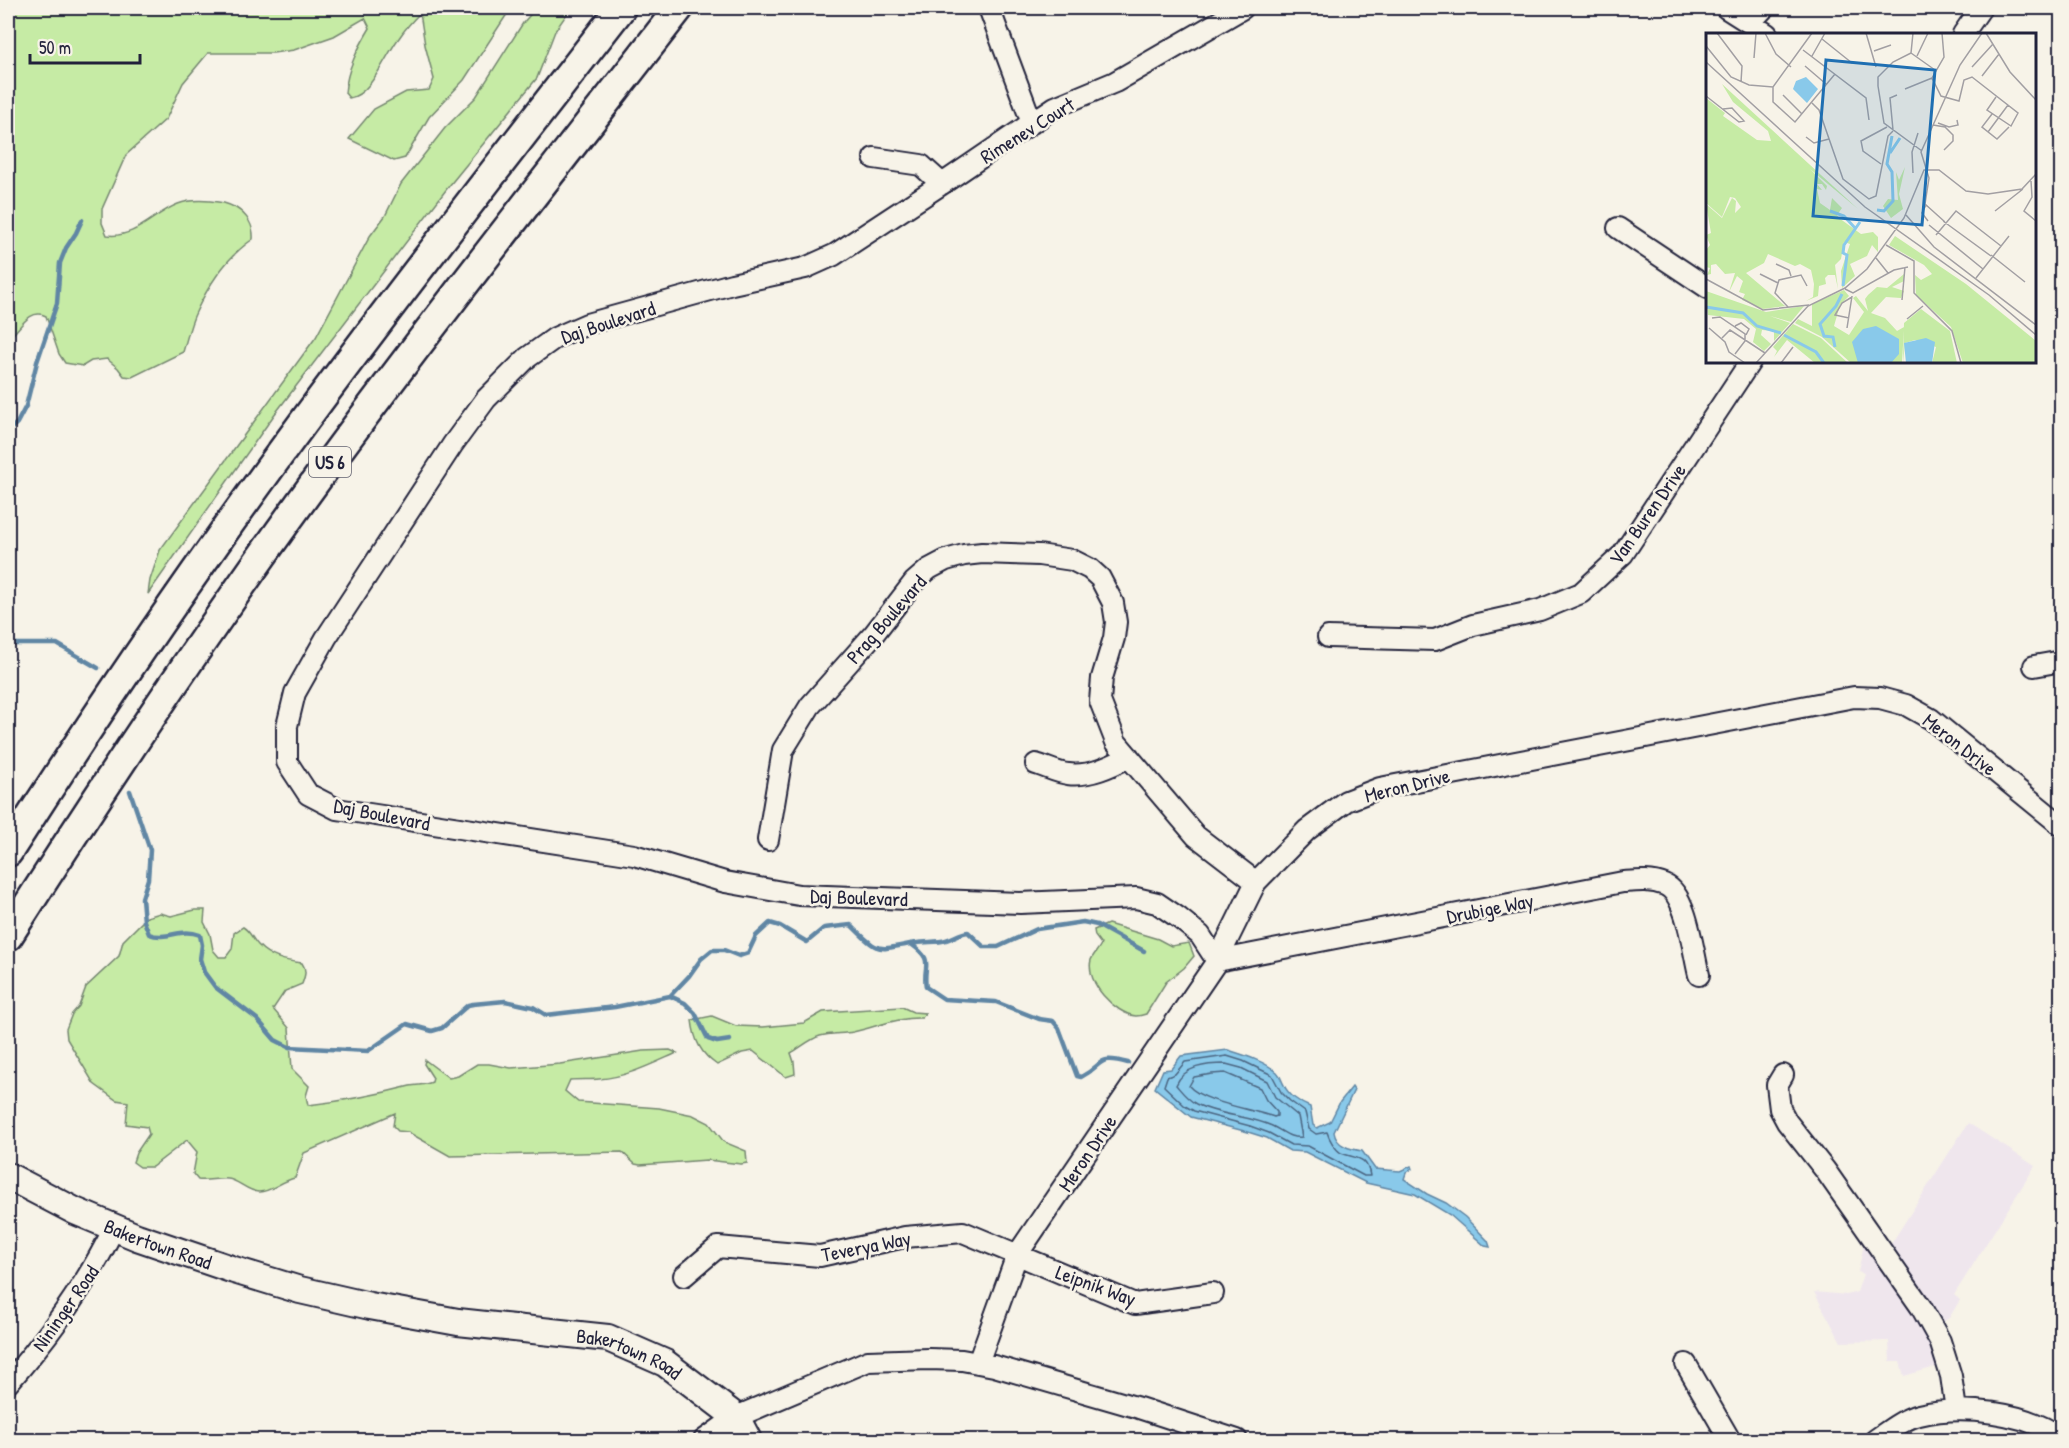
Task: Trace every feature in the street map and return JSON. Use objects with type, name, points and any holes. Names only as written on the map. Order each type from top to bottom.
[{"type":"highway","name":"US 6","points":[[8,852],[122,678],[221,536],[404,289],[621,8]]},
{"type":"highway","name":"US 6","points":[[8,936],[173,684],[317,479],[679,8]]},
{"type":"main road","name":"Bakertown Road","points":[[8,1176],[75,1211],[114,1228],[256,1277],[370,1306],[458,1322],[608,1338],[665,1363],[736,1417]]},
{"type":"main road","points":[[736,1417],[748,1440]]},
{"type":"street","points":[[989,8],[1032,123]]},
{"type":"street","name":"Rimenev Court","points":[[942,184],[1055,107],[1115,82],[1243,8]]},
{"type":"street","points":[[1726,8],[1765,33]]},
{"type":"street","points":[[1750,23],[1764,8]]},
{"type":"street","points":[[1964,33],[1981,8]]},
{"type":"street","points":[[874,158],[921,165],[942,184]]},
{"type":"street","name":"Daj Boulevard","points":[[942,184],[834,255],[805,268],[732,284],[587,324],[555,338],[526,358],[486,399],[460,435],[326,638],[295,693],[287,726],[287,762],[308,794],[337,808],[634,855],[725,882],[799,895],[1020,903],[1136,898],[1157,903],[1179,918],[1200,935],[1217,961]]},
{"type":"street","points":[[1618,228],[1706,287]]},
{"type":"street","name":"Van Buren Drive","points":[[1328,637],[1435,640],[1473,625],[1540,610],[1581,593],[1623,554],[1749,363]]},
{"type":"street","name":"Prag Boulevard","points":[[768,840],[783,750],[810,706],[873,634],[914,582],[929,569],[964,555],[1011,553],[1054,556],[1072,560],[1090,569],[1100,578],[1113,603],[1116,622],[1114,638],[1102,678],[1100,701],[1116,742],[1196,837],[1256,882]]},
{"type":"street","points":[[2034,666],[2061,661]]},
{"type":"street","name":"Meron Drive","points":[[978,1363],[1017,1255],[1217,961],[1256,882],[1307,830],[1346,801],[1380,788],[1854,697],[1880,698],[1906,705],[1931,719],[2061,826]]},
{"type":"street","points":[[1036,764],[1066,774],[1081,775],[1108,767],[1129,757]]},
{"type":"street","name":"Drubige Way","points":[[1217,961],[1623,882],[1644,880],[1666,885],[1682,902],[1699,975]]},
{"type":"street","points":[[1782,1075],[1777,1085],[1780,1109],[1787,1122],[1825,1170],[1921,1307],[1940,1341],[1951,1376],[1956,1410]]},
{"type":"street","name":"Nininger Road","points":[[8,1383],[66,1312],[93,1269],[114,1228]]},
{"type":"street","name":"Teverya Way","points":[[684,1276],[718,1247],[820,1257],[905,1237],[963,1232],[1017,1255]]},
{"type":"street","name":"Leipnik Way","points":[[1017,1255],[1135,1304],[1213,1293]]},
{"type":"street","points":[[704,1440],[736,1417],[868,1361],[929,1359],[962,1359],[978,1363],[1139,1408],[1237,1440]]},
{"type":"street","points":[[1686,1364],[1730,1440]]},
{"type":"street","points":[[1875,1440],[1917,1415],[1956,1410],[1978,1411],[2028,1421],[2053,1432],[2061,1439]]},
{"type":"shaded area","points":[[1968,1123],[2035,1166],[1954,1295],[1960,1300],[1949,1318],[1929,1331],[1939,1366],[1904,1376],[1900,1362],[1890,1362],[1889,1341],[1841,1342],[1814,1292],[1847,1295],[1857,1292],[1863,1274],[1858,1272],[1864,1244],[1857,1234],[1874,1222],[1891,1244]]},
{"type":"green space","points":[[8,8],[511,8],[464,80],[429,117],[405,158],[394,161],[349,139],[374,109],[406,92],[429,90],[434,79],[420,13],[401,35],[371,82],[357,96],[349,98],[345,93],[348,76],[357,51],[370,28],[365,18],[334,36],[294,50],[273,53],[208,53],[183,83],[166,119],[126,155],[102,209],[102,223],[107,235],[117,235],[127,233],[169,208],[182,203],[197,200],[214,201],[230,205],[243,214],[251,225],[253,239],[227,262],[207,291],[190,327],[183,352],[132,377],[124,376],[107,359],[91,361],[83,366],[65,363],[59,354],[46,316],[40,314],[29,317],[8,339]]},
{"type":"green space","points":[[536,8],[571,8],[555,31],[537,78],[449,186],[274,415],[148,594],[160,550],[316,337],[370,236],[385,216],[401,184],[445,128],[476,97],[523,23]]},
{"type":"green space","points":[[205,910],[204,922],[210,934],[213,950],[219,957],[226,957],[232,949],[234,933],[243,927],[268,953],[284,960],[302,963],[304,966],[302,984],[285,991],[273,1009],[289,1028],[292,1069],[309,1086],[306,1096],[308,1105],[432,1082],[433,1078],[424,1064],[425,1060],[449,1078],[458,1076],[477,1064],[511,1068],[560,1064],[643,1051],[670,1050],[677,1053],[629,1073],[609,1078],[570,1080],[565,1091],[578,1102],[659,1108],[693,1115],[709,1123],[724,1142],[746,1151],[747,1163],[707,1160],[640,1165],[635,1164],[622,1152],[450,1156],[408,1132],[398,1131],[393,1126],[395,1113],[304,1153],[295,1178],[264,1191],[251,1190],[228,1179],[198,1180],[193,1174],[197,1152],[187,1140],[152,1167],[140,1167],[133,1162],[136,1153],[149,1134],[147,1127],[126,1124],[128,1102],[116,1100],[94,1084],[67,1039],[66,1029],[72,1014],[79,1006],[86,987],[119,956],[123,941],[147,917],[160,913],[171,916]]},
{"type":"green space","points":[[1108,924],[1158,939],[1171,946],[1189,943],[1194,956],[1184,968],[1166,982],[1146,1014],[1136,1016],[1119,1010],[1103,996],[1093,978],[1090,969],[1091,960],[1101,944],[1094,930]]},
{"type":"green space","points":[[902,1007],[913,1012],[925,1013],[922,1018],[904,1019],[853,1032],[816,1037],[791,1053],[795,1074],[786,1077],[753,1051],[742,1053],[717,1065],[699,1046],[692,1020],[712,1016],[736,1026],[763,1027],[804,1023],[823,1012]]},
{"type":"water","points":[[1228,1050],[1247,1056],[1277,1072],[1291,1095],[1310,1107],[1313,1125],[1317,1128],[1330,1122],[1340,1102],[1352,1087],[1354,1090],[1334,1132],[1338,1141],[1348,1148],[1362,1151],[1375,1169],[1400,1171],[1411,1166],[1412,1169],[1406,1173],[1404,1179],[1446,1203],[1465,1217],[1488,1241],[1490,1247],[1485,1246],[1450,1215],[1415,1194],[1366,1183],[1305,1152],[1290,1151],[1267,1138],[1191,1117],[1155,1088],[1163,1070],[1171,1069],[1181,1056]]},
{"type":"waterway","points":[[8,431],[17,423],[26,406],[37,362],[57,303],[60,263],[82,220]]},
{"type":"waterway","points":[[10,644],[57,644],[98,668]]},
{"type":"waterway","points":[[130,791],[150,850],[148,879],[142,898],[144,921],[149,934],[162,936],[186,932],[200,935],[202,945],[200,959],[204,972],[215,987],[257,1019],[275,1040],[289,1047],[368,1051],[407,1024],[432,1031],[442,1028],[468,1005],[473,1004],[505,1001],[533,1007],[546,1015],[615,1007],[670,996],[701,959],[712,950],[724,950],[739,956],[748,953],[756,936],[770,923],[780,926],[807,942],[824,928],[851,925],[875,946],[886,948],[920,942],[943,941],[968,932],[984,947],[998,947],[1037,929],[1083,922],[1097,925],[1144,951]]},
{"type":"waterway","points":[[911,944],[926,959],[926,987],[944,999],[996,1002],[1039,1019],[1053,1021],[1059,1028],[1077,1076],[1081,1077],[1089,1073],[1105,1060],[1128,1063]]},
{"type":"waterway","points":[[670,996],[685,1003],[695,1013],[708,1039],[717,1042],[730,1040]]}]
